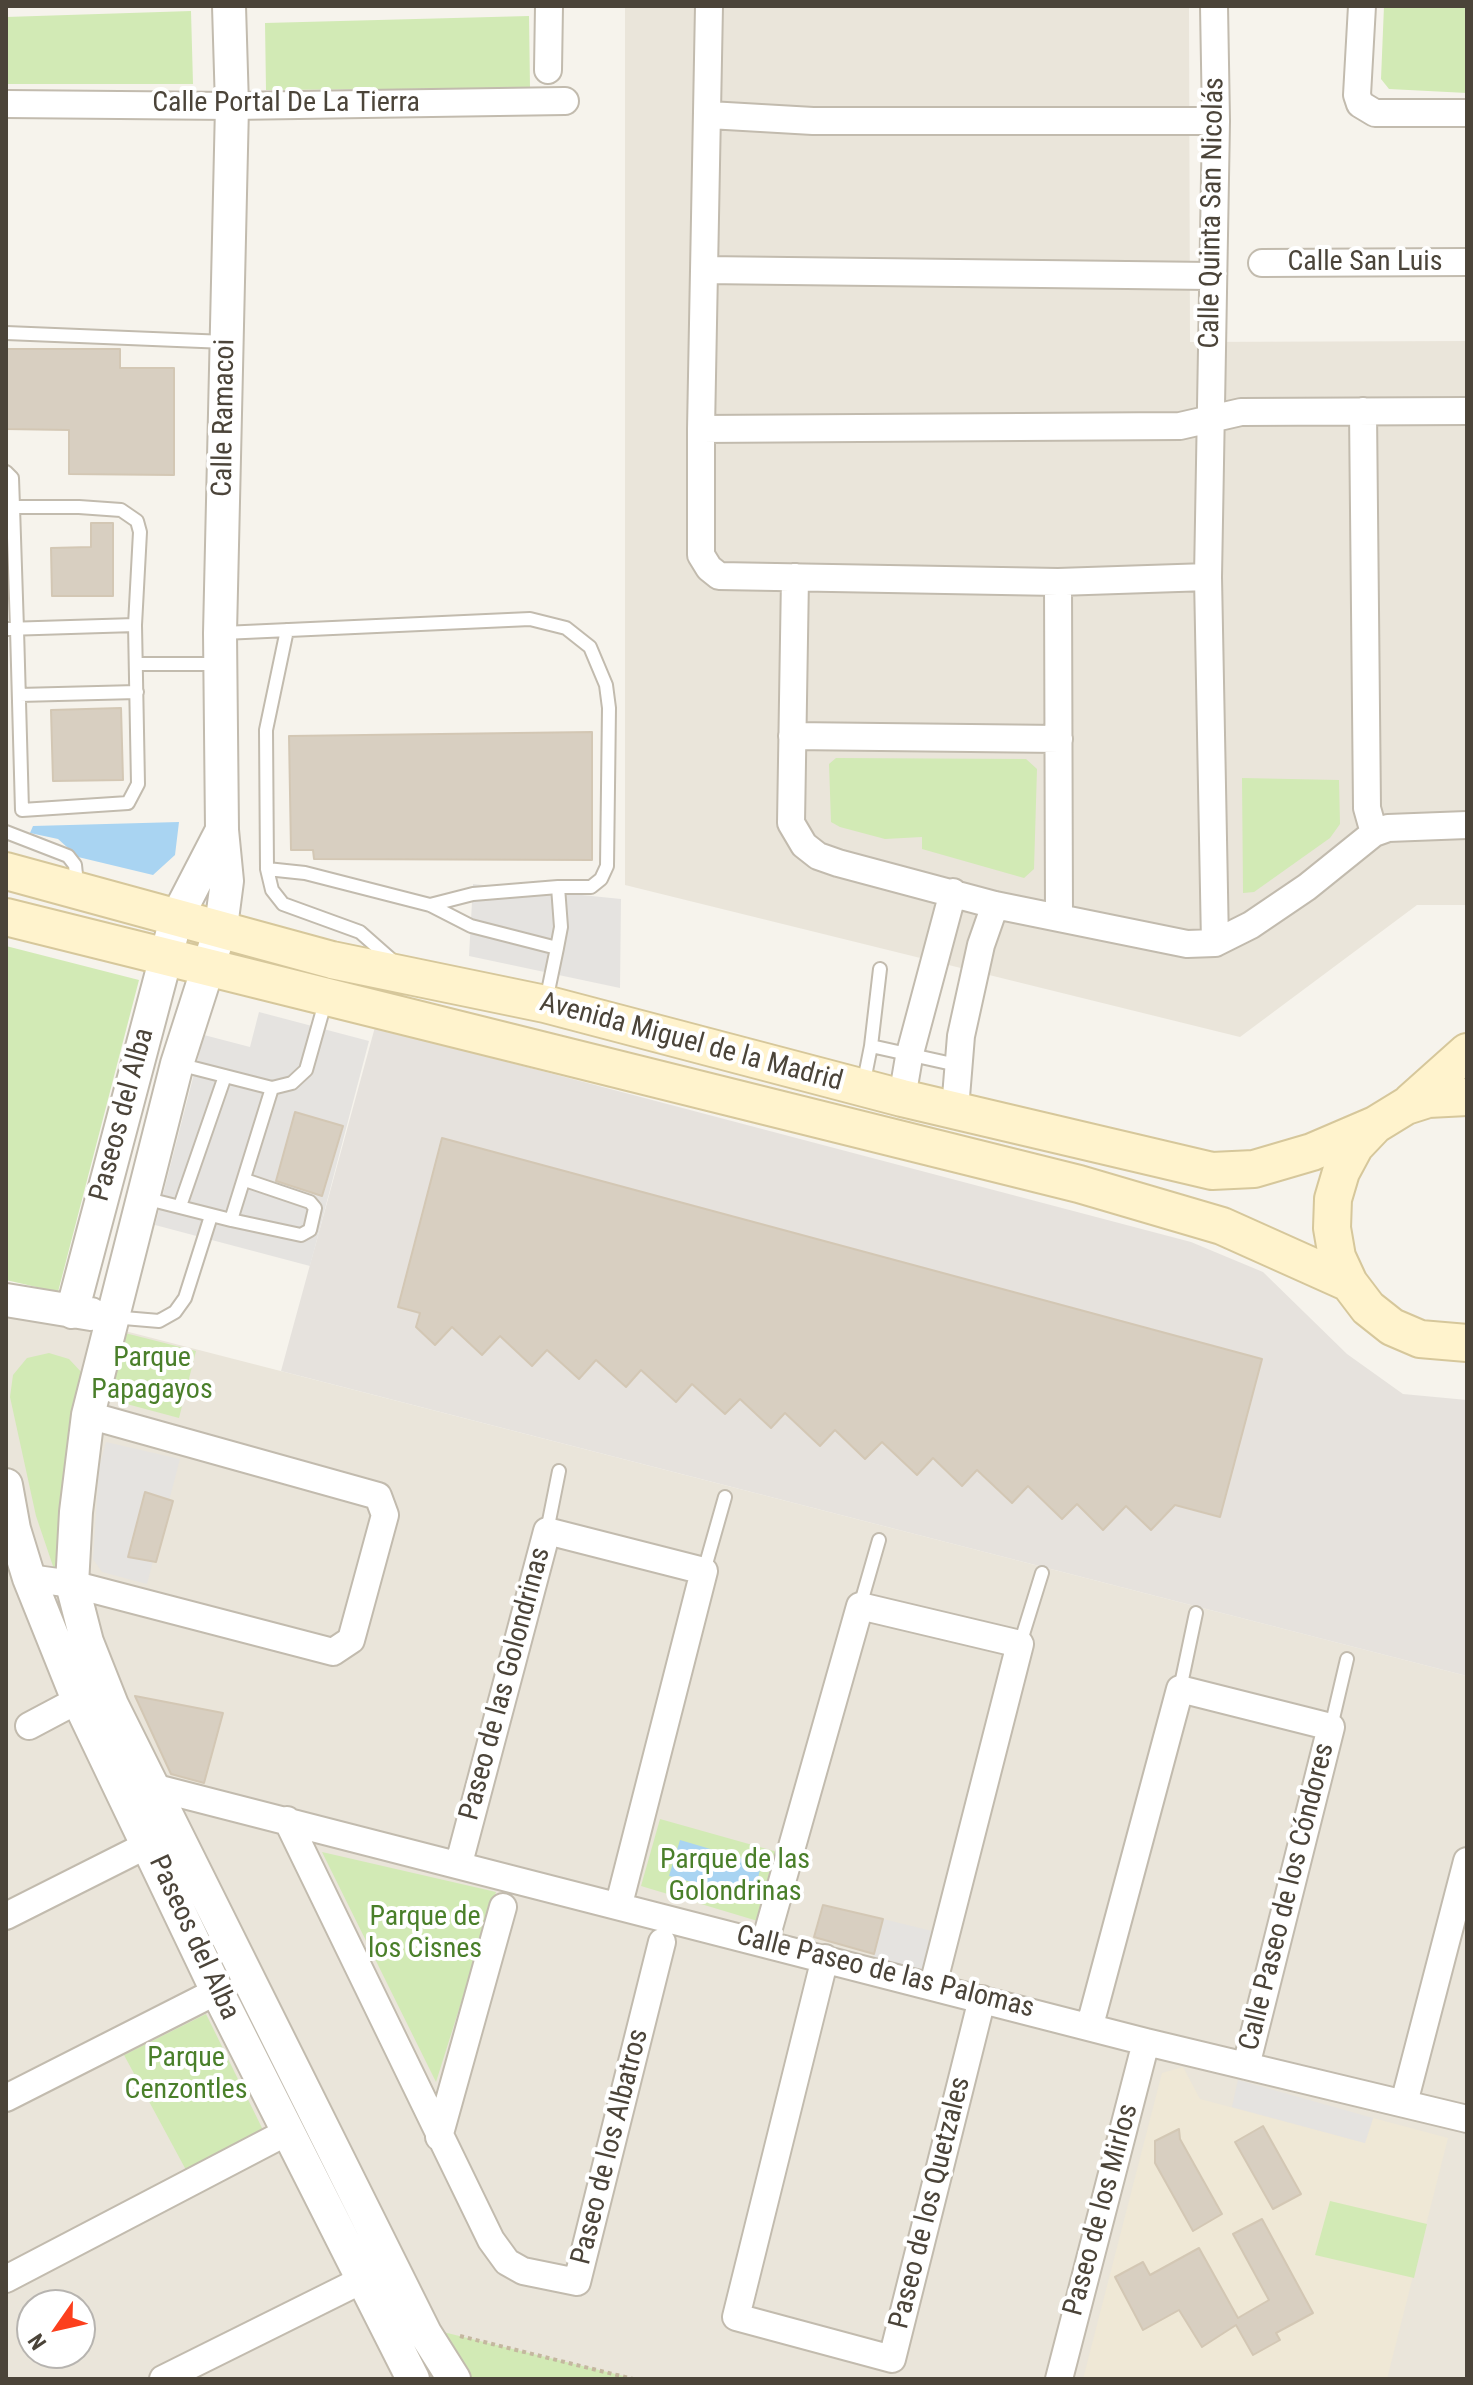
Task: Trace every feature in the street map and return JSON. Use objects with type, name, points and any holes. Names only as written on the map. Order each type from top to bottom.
[{"type":"main road","name":"Avenida Miguel de la Madrid","points":[[6,871],[176,919],[221,927],[411,978],[545,1004],[902,1098],[1212,1171],[1254,1169],[1312,1152],[1375,1125]]},
{"type":"main road","name":"Avenida Miguel de la Madrid","points":[[6,917],[164,959],[1079,1184],[1222,1226],[1349,1283]]},
{"type":"main road","points":[[1467,1052],[1406,1106],[1375,1125],[1355,1146],[1341,1172],[1333,1199],[1332,1228],[1337,1257],[1349,1283],[1368,1308],[1392,1327],[1420,1339],[1450,1345],[1467,1343]]},
{"type":"main road","points":[[1406,1106],[1428,1099],[1467,1097]]},
{"type":"street","name":"Calle Ramacoi","points":[[221,927],[227,881],[222,830],[220,649],[232,106],[229,6]]},
{"type":"street","points":[[548,70],[549,6]]},
{"type":"street","points":[[709,6],[701,429],[701,555],[709,568],[719,576],[1058,582],[1208,577]]},
{"type":"street","name":"Calle Quinta San Nicolás","points":[[1214,6],[1216,121],[1208,577],[1215,943]]},
{"type":"street","points":[[1362,6],[1357,95],[1360,104],[1375,113],[1467,113]]},
{"type":"street","name":"Calle Portal De La Tierra","points":[[6,104],[232,106],[565,101]]},
{"type":"street","points":[[709,115],[813,121],[1216,121]]},
{"type":"street","name":"Calle San Luis","points":[[1262,263],[1467,262]]},
{"type":"street","points":[[704,270],[1211,276]]},
{"type":"street","points":[[1363,411],[1367,808],[1374,833]]},
{"type":"street","points":[[701,429],[1180,426],[1241,412],[1467,411]]},
{"type":"street","points":[[795,577],[791,823],[804,845],[818,856],[855,869],[995,905],[1187,944],[1215,943],[1251,925],[1307,887],[1374,833],[1388,828],[1467,825]]},
{"type":"street","points":[[1058,582],[1059,917]]},
{"type":"street","points":[[792,736],[1059,739]]},
{"type":"street","name":"Calle Ramacoi","points":[[176,919],[222,830]]},
{"type":"street","points":[[902,1098],[909,1057],[953,892]]},
{"type":"street","points":[[955,1109],[957,1065],[973,981],[995,905]]},
{"type":"street","name":"Paseos del Alba","points":[[72,1312],[176,919]]},
{"type":"street","name":"Paseos del Alba","points":[[221,927],[177,1064],[110,1317],[88,1415],[76,1512],[72,1584],[96,1667],[425,2333],[454,2379]]},
{"type":"street","points":[[6,1300],[110,1317]]},
{"type":"street","points":[[29,1578],[72,1584],[337,1651],[351,1640],[385,1515],[382,1501],[373,1493],[88,1415]]},
{"type":"street","name":"Paseos del Alba","points":[[6,1485],[13,1550],[29,1578],[78,1700],[118,1778],[217,1991],[413,2379]]},
{"type":"street","name":"Paseo de las Golondrinas","points":[[459,1863],[547,1531],[704,1571]]},
{"type":"street","points":[[619,1904],[704,1571]]},
{"type":"street","points":[[765,1942],[860,1606],[1020,1644],[933,1985]]},
{"type":"street","points":[[1090,2025],[1180,1689]]},
{"type":"street","name":"Calle Paseo de los Cóndores","points":[[1180,1689],[1331,1727],[1246,2066]]},
{"type":"street","points":[[29,1726],[78,1700]]},
{"type":"street","name":"Calle Paseo de las Palomas","points":[[118,1778],[619,1904],[1146,2042],[1467,2119]]},
{"type":"street","points":[[287,1820],[439,2137]]},
{"type":"street","points":[[6,1916],[149,1844]]},
{"type":"street","points":[[1404,2103],[1467,1861]]},
{"type":"street","points":[[439,2137],[503,1907]]},
{"type":"street","name":"Paseo de los Albatros","points":[[439,2137],[491,2240],[507,2262],[523,2271],[577,2282],[662,1942]]},
{"type":"street","name":"Paseo de los Quetzales","points":[[825,1958],[736,2317],[892,2359],[982,1999]]},
{"type":"street","points":[[6,2098],[217,1991]]},
{"type":"street","name":"Paseo de los Mirlos","points":[[1059,2379],[1146,2042]]},
{"type":"street","points":[[6,2279],[289,2131]]},
{"type":"street","points":[[163,2379],[391,2265]]},
{"type":"lane","points":[[6,333],[226,342]]},
{"type":"lane","points":[[6,472],[12,478],[12,629],[19,695],[20,835]]},
{"type":"lane","points":[[10,507],[79,507],[131,514],[140,532],[135,625],[138,784],[128,803],[22,810]]},
{"type":"lane","points":[[136,664],[220,649],[287,630],[530,619],[566,628],[590,647],[606,685],[609,708],[607,866],[601,879],[591,887],[473,894],[430,905]]},
{"type":"lane","points":[[12,629],[135,625]]},
{"type":"lane","points":[[287,630],[266,730],[267,869],[272,890],[283,904],[360,932],[411,978]]},
{"type":"lane","points":[[19,695],[137,692]]},
{"type":"lane","points":[[6,750],[21,750]]},
{"type":"lane","points":[[6,832],[68,856],[75,865],[78,891]]},
{"type":"lane","points":[[267,869],[305,873],[430,905],[471,926],[557,948]]},
{"type":"lane","points":[[545,1004],[561,927],[558,887]]},
{"type":"lane","points":[[863,1088],[880,969]]},
{"type":"lane","points":[[177,1064],[272,1088],[292,1083],[306,1070],[326,999]]},
{"type":"lane","points":[[871,1046],[909,1057],[957,1065]]},
{"type":"lane","points":[[180,1206],[225,1076]]},
{"type":"lane","points":[[231,1220],[272,1088]]},
{"type":"lane","points":[[142,1197],[211,1216],[301,1235],[310,1230],[315,1208],[310,1202],[245,1180]]},
{"type":"lane","points":[[110,1317],[159,1321],[175,1312],[185,1298],[211,1216]]},
{"type":"lane","points":[[547,1531],[559,1471]]},
{"type":"lane","points":[[704,1571],[725,1497]]},
{"type":"lane","points":[[860,1606],[879,1540]]},
{"type":"lane","points":[[1020,1644],[1042,1573]]},
{"type":"lane","points":[[1180,1689],[1196,1613]]},
{"type":"lane","name":"Calle Paseo de los Cóndores","points":[[1331,1727],[1347,1659]]},
{"type":"path","points":[[458,2336],[633,2379]]},
{"type":"shaded area","points":[[625,6],[1189,6],[1190,342],[1467,341],[1467,905],[1417,905],[1240,1037],[625,885]]},
{"type":"shaded area","points":[[473,884],[621,899],[620,988],[469,956]]},
{"type":"shaded area","points":[[259,1012],[369,1041],[310,1266],[155,1225],[204,1035],[250,1047]]},
{"type":"shaded area","points":[[375,1027],[1191,1242],[1263,1272],[1347,1354],[1403,1394],[1467,1400],[1467,1676],[281,1371]]},
{"type":"shaded area","points":[[6,1307],[125,1331],[1467,1676],[1467,2379],[6,2379]]},
{"type":"shaded area","points":[[106,1442],[180,1459],[147,1584],[102,1572],[93,1559],[99,1468]]},
{"type":"shaded area","points":[[883,1919],[936,1932],[925,1972],[873,1959]]},
{"type":"shaded area","points":[[1183,2067],[1200,2099],[1365,2143],[1373,2118],[1448,2138],[1387,2379],[1083,2379],[1162,2073]]},
{"type":"shaded area","points":[[1238,2080],[1373,2118],[1365,2143],[1232,2107]]},
{"type":"green space","points":[[1384,6],[1467,6],[1467,93],[1389,89],[1381,79]]},
{"type":"green space","points":[[191,11],[193,84],[6,84],[6,17]]},
{"type":"green space","points":[[529,16],[530,88],[266,90],[265,23]]},
{"type":"green space","points":[[836,758],[1026,759],[1037,769],[1034,869],[1024,878],[922,849],[922,837],[885,839],[831,822],[829,764]]},
{"type":"green space","points":[[1242,778],[1339,780],[1340,824],[1330,838],[1254,892],[1243,893]]},
{"type":"green space","points":[[6,946],[139,980],[58,1292],[6,1280]]},
{"type":"green space","name":"Parque Papagayos","points":[[125,1333],[196,1351],[179,1418],[108,1399]]},
{"type":"green space","points":[[49,1353],[69,1359],[83,1374],[64,1569],[54,1569],[36,1516],[10,1397],[13,1375],[27,1358]]},
{"type":"green space","name":"Parque de las Golondrinas","points":[[660,1819],[781,1853],[761,1922],[641,1886]]},
{"type":"green space","name":"Parque de los Cisnes","points":[[322,1852],[496,1892],[436,2082]]},
{"type":"green space","name":"Parque Cenzontles","points":[[206,2014],[263,2130],[186,2170],[124,2055]]},
{"type":"green space","points":[[1330,2201],[1427,2224],[1414,2278],[1315,2255]]},
{"type":"green space","points":[[443,2332],[636,2379],[470,2379]]},
{"type":"water","points":[[179,822],[175,855],[153,875],[78,857],[58,839],[30,833],[33,826]]},
{"type":"water","points":[[680,1840],[761,1864],[754,1898],[669,1876]]},
{"type":"building","points":[[6,349],[120,349],[120,368],[174,368],[174,475],[69,474],[69,430],[6,429]]},
{"type":"building","points":[[91,523],[113,523],[113,596],[52,596],[51,548],[91,547]]},
{"type":"building","points":[[121,708],[123,780],[53,781],[51,710]]},
{"type":"building","points":[[592,732],[592,860],[314,859],[313,850],[291,850],[289,736]]},
{"type":"building","points":[[295,1112],[343,1126],[322,1196],[276,1181]]},
{"type":"building","points":[[442,1138],[1262,1359],[1220,1517],[1175,1505],[1151,1530],[1126,1506],[1103,1530],[1077,1504],[1062,1519],[1028,1486],[1012,1503],[977,1470],[962,1486],[933,1458],[917,1475],[882,1442],[865,1459],[835,1430],[820,1446],[785,1413],[771,1428],[740,1399],[725,1414],[692,1384],[676,1402],[641,1370],[626,1387],[596,1360],[579,1379],[547,1350],[532,1366],[500,1336],[482,1355],[452,1327],[435,1345],[416,1327],[420,1313],[398,1307]]},
{"type":"building","points":[[145,1492],[173,1501],[156,1562],[128,1557]]},
{"type":"building","points":[[135,1696],[223,1713],[204,1783],[171,1774]]},
{"type":"building","points":[[823,1905],[883,1919],[874,1954],[814,1937]]},
{"type":"building","points":[[1263,2126],[1301,2194],[1273,2209],[1235,2142]]},
{"type":"building","points":[[1179,2129],[1180,2139],[1222,2214],[1193,2231],[1155,2163],[1155,2141]]},
{"type":"building","points":[[1262,2219],[1313,2313],[1276,2333],[1280,2340],[1253,2355],[1236,2325],[1202,2347],[1179,2310],[1143,2330],[1115,2277],[1143,2262],[1150,2275],[1199,2248],[1238,2318],[1269,2300],[1233,2234]]}]
